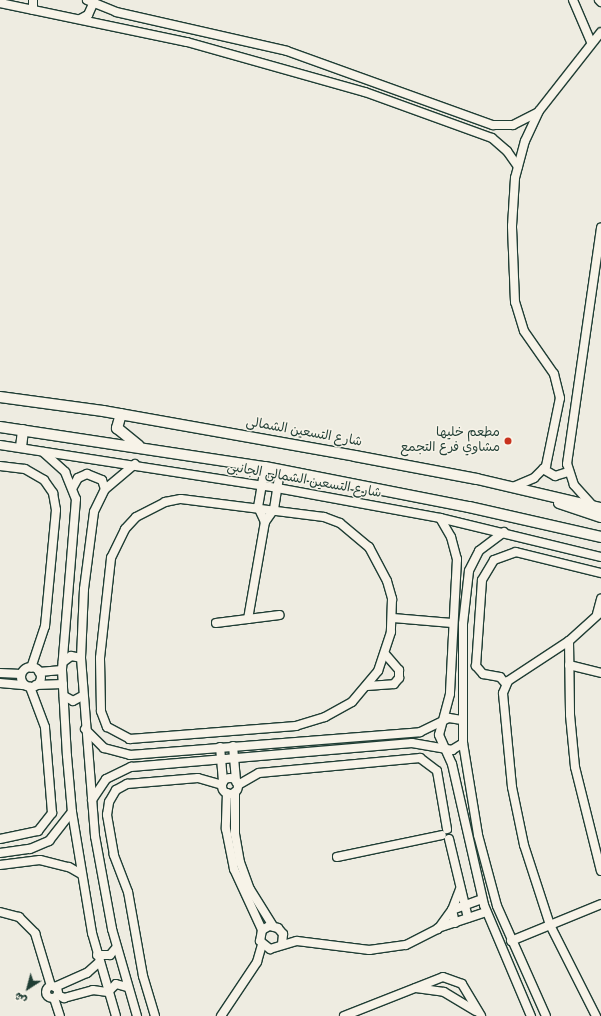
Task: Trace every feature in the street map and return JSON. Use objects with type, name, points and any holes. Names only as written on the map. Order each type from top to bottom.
[{"type":"main road","name":"شارع التسعين الشمالى","points":[[0,397],[121,414],[513,487],[598,508]]},
{"type":"main road","points":[[121,414],[117,428],[142,448]]},
{"type":"main road","points":[[0,427],[265,467],[469,506],[601,537]]},
{"type":"main road","points":[[21,447],[23,430]]},
{"type":"main road","points":[[553,497],[566,507],[601,517]]},
{"type":"street","points":[[33,0],[33,10]]},
{"type":"street","points":[[573,0],[591,42]]},
{"type":"street","points":[[80,19],[91,12],[90,2],[287,52],[493,125],[523,122],[539,111]]},
{"type":"street","points":[[0,3],[80,19],[238,55],[406,106],[492,138],[508,150],[518,168]]},
{"type":"street","points":[[513,487],[534,478],[543,469],[550,457],[560,392],[554,374],[524,331],[515,302],[512,205],[518,168],[539,111],[591,42],[601,32]]},
{"type":"street","points":[[598,508],[578,492],[568,472],[568,453],[601,228]]},
{"type":"street","name":"شارع التسعين الشمالى الجانبى","points":[[0,445],[39,449],[262,485],[440,518],[504,532],[601,557]]},
{"type":"street","points":[[39,449],[58,463],[73,487],[76,510],[66,587],[62,666],[72,812],[81,874],[98,959],[116,1016]]},
{"type":"street","points":[[135,464],[105,489],[94,512],[84,589],[81,658],[84,728],[91,801],[116,948],[137,1016]]},
{"type":"street","points":[[0,466],[25,469],[44,480],[53,493],[56,510],[45,626],[31,668],[21,674],[0,672]]},
{"type":"street","points":[[265,467],[258,507],[265,522]]},
{"type":"street","points":[[543,469],[555,476],[568,472]]},
{"type":"street","points":[[248,619],[265,522],[274,509],[280,470]]},
{"type":"street","points":[[73,487],[78,478],[87,474],[102,480],[105,489]]},
{"type":"street","points":[[181,499],[274,509],[324,517],[356,534],[373,553],[387,581],[393,618],[386,655],[367,686],[352,702],[325,718],[270,728],[121,737],[103,720],[100,658],[111,558],[125,529],[136,517],[160,504],[181,499]]},
{"type":"street","points":[[440,518],[455,547],[457,570],[452,623],[450,694],[439,735],[443,748],[452,764],[482,900],[532,1016]]},
{"type":"street","points":[[504,532],[479,552],[469,572],[463,624],[462,720],[464,744],[478,835],[511,941],[546,1016]]},
{"type":"street","points":[[506,684],[500,677],[483,674],[476,666],[482,580],[494,560],[516,552],[601,573]]},
{"type":"street","points":[[457,570],[469,572]]},
{"type":"street","points":[[596,1016],[550,925],[524,845],[512,787],[503,693],[506,684],[569,641],[599,613],[601,599]]},
{"type":"street","points":[[216,623],[280,615]]},
{"type":"street","points":[[393,618],[452,623]]},
{"type":"street","points":[[569,641],[569,665],[576,773],[601,871]]},
{"type":"street","points":[[367,686],[390,685],[399,678],[399,670],[386,655]]},
{"type":"street","points":[[38,672],[62,666],[71,656],[81,658]]},
{"type":"street","points":[[569,665],[601,673]]},
{"type":"street","points":[[30,686],[40,678],[38,672],[31,668]]},
{"type":"street","points":[[0,839],[38,831],[52,813],[45,727],[30,686],[21,674]]},
{"type":"street","points":[[0,683],[30,686],[63,684]]},
{"type":"street","points":[[64,696],[73,701],[82,696]]},
{"type":"street","points":[[84,728],[104,748],[116,753],[420,732],[449,718],[462,720]]},
{"type":"street","points":[[270,728],[271,742]]},
{"type":"street","points":[[253,729],[255,744]]},
{"type":"street","points":[[91,801],[106,779],[131,767],[412,743],[452,750],[464,744]]},
{"type":"street","points":[[233,746],[235,834],[240,862],[254,895],[273,926],[304,941]]},
{"type":"street","points":[[220,747],[223,784]]},
{"type":"street","points":[[234,788],[259,773],[420,758],[436,771],[444,832]]},
{"type":"street","points":[[155,1016],[143,976],[128,892],[114,855],[109,802],[116,790],[127,784],[198,778],[234,788]]},
{"type":"street","points":[[221,1016],[257,962],[262,944],[262,930],[234,869],[226,829],[234,788],[230,778],[223,784]]},
{"type":"street","points":[[0,853],[38,846],[58,833],[72,812]]},
{"type":"street","points":[[338,857],[444,832],[452,833],[450,838],[460,889],[468,918]]},
{"type":"street","points":[[38,846],[40,860]]},
{"type":"street","points":[[0,865],[40,860],[55,862],[81,874]]},
{"type":"street","points":[[438,929],[452,910],[460,889]]},
{"type":"street","points":[[452,910],[482,900]]},
{"type":"street","points":[[511,941],[601,904]]},
{"type":"street","points":[[452,910],[455,923]]},
{"type":"street","points":[[0,912],[19,917],[34,933],[54,992],[60,1016]]},
{"type":"street","points":[[257,962],[282,944],[304,941],[382,950],[406,945],[438,929],[486,912]]},
{"type":"street","points":[[262,930],[273,926]]},
{"type":"street","points":[[282,931],[282,944]]},
{"type":"street","points":[[262,944],[274,949]]},
{"type":"street","points":[[54,992],[87,973],[98,959],[106,956],[116,948]]},
{"type":"street","points":[[344,1016],[413,988],[450,977],[462,984],[480,1015]]},
{"type":"street","points":[[108,992],[116,984],[127,986]]},
{"type":"street","points":[[413,988],[444,992],[480,1015]]},
{"type":"street","points":[[54,992],[64,998],[93,990],[108,992]]},
{"type":"place","name":"مطعم خليها مشاوي فرع التجمع","points":[[508,441]]}]
